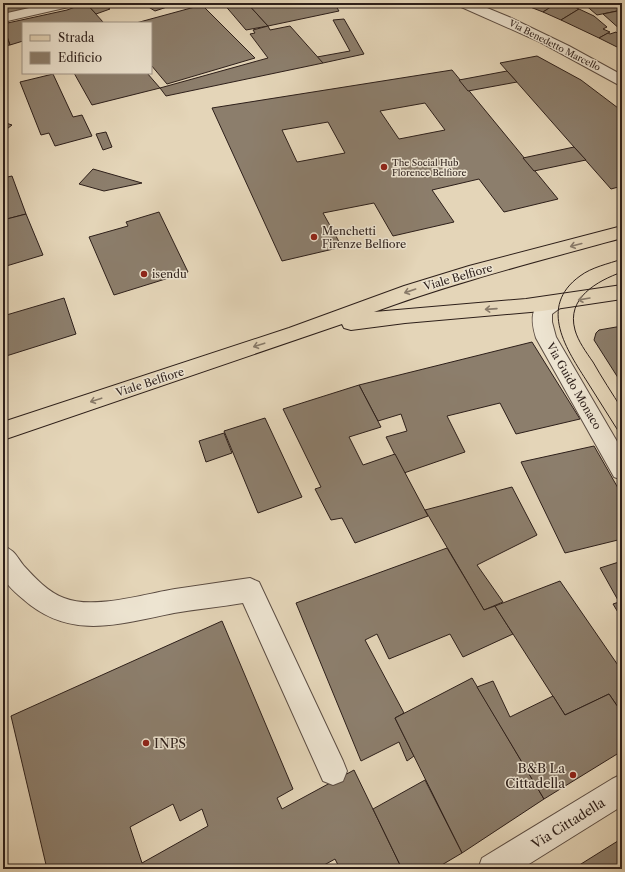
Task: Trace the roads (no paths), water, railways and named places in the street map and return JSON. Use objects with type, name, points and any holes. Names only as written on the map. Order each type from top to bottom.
[{"type":"main road","name":"Viale Belfiore","points":[[3,431],[296,333],[411,291],[469,273],[622,232]]},
{"type":"main road","name":"Viale Belfiore","points":[[296,333],[356,322],[408,315],[553,303],[622,292]]},
{"type":"street","points":[[3,18],[68,3]]},
{"type":"street","name":"Via Benedetto Marcello","points":[[464,3],[561,46],[622,81]]},
{"type":"street","name":"Via Benedetto Marcello","points":[[496,3],[532,18]]},
{"type":"street","name":"Via Guido Monaco","points":[[553,303],[545,308],[541,315],[541,321],[546,338],[622,470]]},
{"type":"street","points":[[3,558],[30,589],[50,605],[64,611],[78,614],[118,612],[250,590],[333,771]]},
{"type":"street","name":"Via Cittadella","points":[[493,869],[622,789]]},
{"type":"tram line","points":[[622,259],[595,268],[580,276],[567,288],[560,301],[558,315],[560,329],[572,357],[622,437]]},
{"type":"tram line","points":[[622,272],[603,280],[586,292],[579,300],[573,319],[576,334],[580,342],[622,409]]},
{"type":"place","name":"The Social Hub Florence Belfiore","points":[[384,167]]},
{"type":"place","name":"Menchetti Firenze Belfiore","points":[[314,237]]},
{"type":"place","name":"isendu","points":[[144,274]]},
{"type":"place","name":"INPS","points":[[146,743]]},
{"type":"place","name":"B&B La Cittadella","points":[[573,775]]}]
